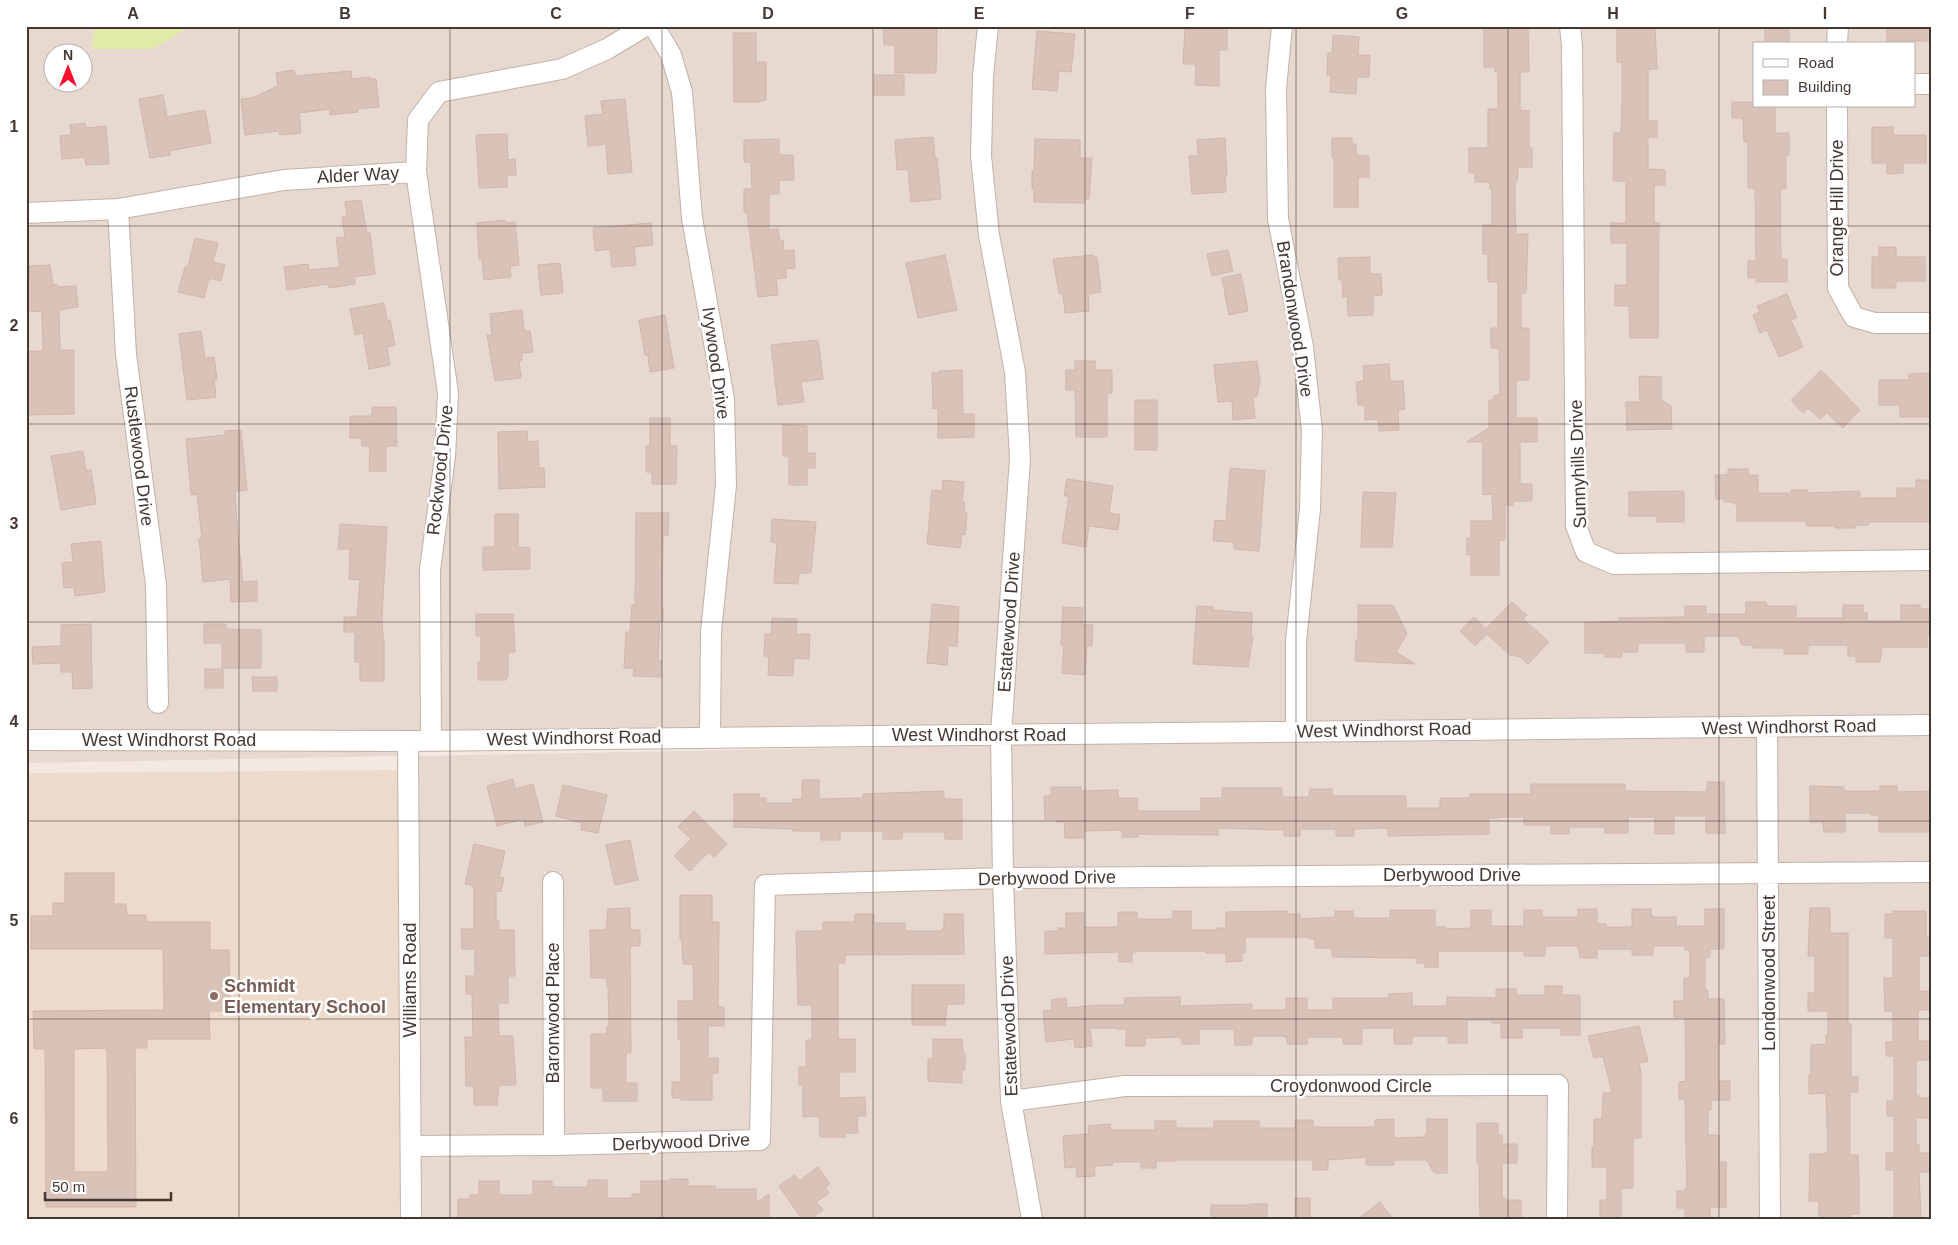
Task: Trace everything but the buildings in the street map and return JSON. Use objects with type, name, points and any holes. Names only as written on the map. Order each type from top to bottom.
[{"type":"street","name":"Alder Way","points":[[26,213],[118,209],[284,180],[416,172],[418,120],[439,92],[562,69],[607,49],[645,26]]},
{"type":"street","name":"Ivywood Drive","points":[[654,26],[671,55],[682,92],[692,218],[724,399],[726,485],[711,632],[710,736]]},
{"type":"street","name":"Estatewood Drive","points":[[988,26],[983,76],[981,156],[989,235],[1014,372],[1020,458],[1001,735],[1002,878],[1011,1101],[1032,1219]]},
{"type":"street","name":"Brandonwood Drive","points":[[1282,26],[1276,89],[1278,219],[1303,347],[1312,430],[1310,509],[1296,641],[1296,731]]},
{"type":"street","name":"Sunnyhills Drive","points":[[1570,26],[1572,66],[1576,526],[1586,552],[1614,564],[1932,560]]},
{"type":"street","points":[[1837,42],[1838,26]]},
{"type":"street","points":[[1916,84],[1932,84]]},
{"type":"street","name":"Orange Hill Drive","points":[[1837,108],[1838,288],[1854,316],[1875,323],[1932,323]]},
{"type":"street","name":"Rockwood Drive","points":[[416,172],[448,393],[445,458],[430,570],[431,740]]},
{"type":"street","name":"Rustlewood Drive","points":[[118,209],[126,354],[156,585],[158,703]]},
{"type":"street","name":"West Windhorst Road","points":[[26,740],[431,740],[1932,725]]},
{"type":"street","name":"Londonwood Street","points":[[1767,727],[1770,1219]]},
{"type":"street","name":"Williams Road","points":[[408,740],[411,1219]]},
{"type":"street","name":"Derbywood Drive","points":[[411,1146],[760,1140],[765,885],[1002,878],[1932,872]]},
{"type":"street","name":"Baronwood Place","points":[[552,882],[554,1145]]},
{"type":"street","name":"Croydonwood Circle","points":[[1011,1101],[1125,1086],[1558,1085],[1558,1219]]},
{"type":"shaded area","points":[[26,26],[95,26],[92,49],[152,49],[191,26],[626,26],[604,40],[560,59],[437,83],[407,163],[283,170],[118,199],[26,203]]},
{"type":"shaded area","points":[[664,26],[979,26],[1011,458],[993,725],[719,727],[720,632],[735,486]]},
{"type":"shaded area","points":[[997,26],[1273,26],[1295,348],[1303,431],[1302,508],[1287,721],[1011,725],[1029,459],[997,234],[990,156],[991,77]]},
{"type":"shaded area","points":[[1290,26],[1561,26],[1583,561],[1614,574],[1932,570],[1932,715],[1304,721],[1304,641],[1319,510],[1287,218],[1285,90]]},
{"type":"shaded area","points":[[1579,26],[1828,26],[1828,42],[1753,42],[1753,108],[1828,108],[1851,326],[1875,333],[1932,333],[1932,550],[1616,555],[1593,545],[1585,524]]},
{"type":"shaded area","points":[[1847,26],[1932,26],[1932,74],[1916,75],[1916,42],[1846,42]]},
{"type":"shaded area","points":[[648,35],[663,60],[674,94],[716,400],[718,485],[702,727],[439,730],[438,570],[454,459],[425,172],[426,124],[443,101],[565,78],[610,58]]},
{"type":"shaded area","points":[[1916,94],[1932,94],[1932,313],[1876,313],[1859,308],[1846,285],[1846,108],[1916,108]]},
{"type":"shaded area","points":[[408,183],[439,393],[422,730],[26,730],[26,223],[110,219],[147,586],[149,712],[166,712],[165,584],[135,353],[128,217],[285,189]]},
{"type":"shaded area","points":[[1932,735],[1932,862],[1777,864],[1776,737]]},
{"type":"shaded area","points":[[1758,737],[1759,864],[1011,869],[1010,744]]},
{"type":"shaded area","points":[[992,745],[994,869],[765,875],[751,1130],[562,1135],[561,872],[544,872],[545,1135],[420,1136],[419,756]]},
{"type":"shaded area","points":[[26,750],[399,750],[399,756],[26,763]]},
{"type":"shaded area","name":"Schmidt Elementary School","points":[[400,770],[404,1219],[26,1219],[26,773]]},
{"type":"shaded area","points":[[1932,882],[1932,1219],[1779,1219],[1777,883]]},
{"type":"shaded area","points":[[1759,883],[1761,1219],[1566,1219],[1567,1085],[1019,1090],[1012,888]]},
{"type":"shaded area","points":[[994,889],[1023,1219],[420,1219],[420,1156],[562,1155],[760,1149],[774,894]]},
{"type":"shaded area","points":[[1549,1095],[1549,1219],[1041,1219],[1022,1109],[1125,1096]]},
{"type":"green space","points":[[95,26],[191,26],[152,49],[92,49]]},
{"type":"place","name":"Schmidt Elementary School","points":[[214,996]]}]
